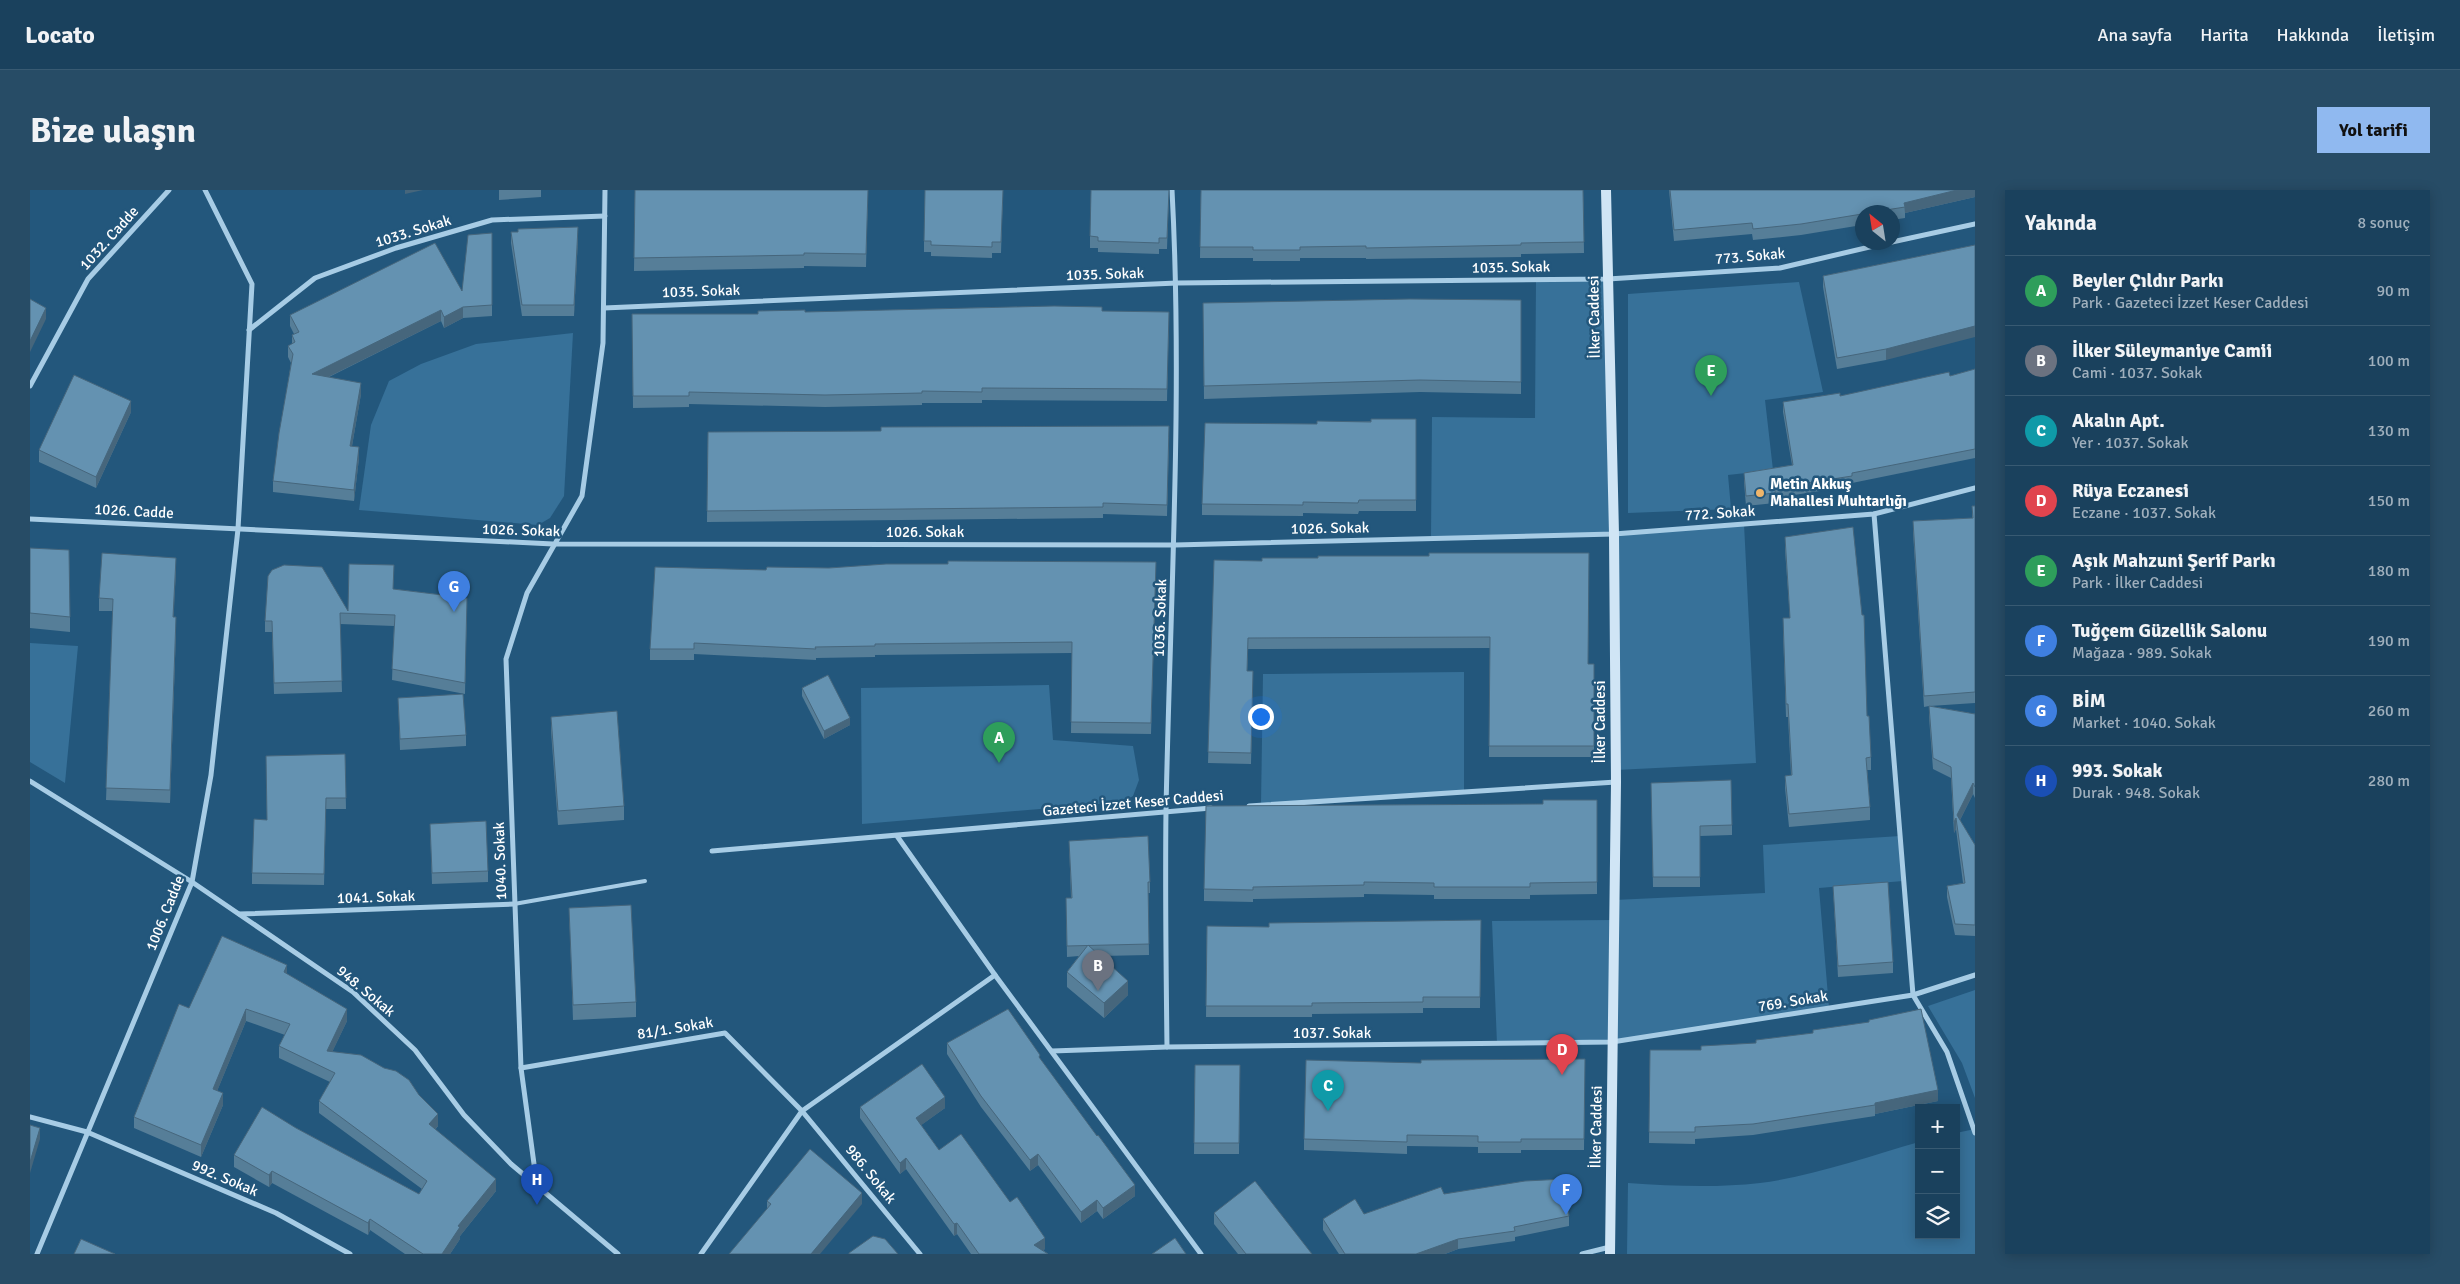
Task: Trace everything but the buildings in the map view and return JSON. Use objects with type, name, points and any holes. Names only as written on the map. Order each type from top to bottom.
[{"type":"main road","name":"İlker Caddesi","points":[[1606,190],[1614,534],[1616,782],[1610,1251]]},
{"type":"street","name":"1032. Cadde","points":[[30,386],[88,279],[169,190]]},
{"type":"street","points":[[204,190],[252,284],[238,529]]},
{"type":"street","name":"1040. Sokak","points":[[537,1186],[521,1068],[506,659],[527,593],[553,544],[582,496],[604,343],[605,190]]},
{"type":"street","name":"1036. Sokak","points":[[1166,1047],[1166,811],[1175,545],[1177,283],[1172,190]]},
{"type":"street","name":"1033. Sokak","points":[[249,330],[315,278],[396,248],[492,220],[605,216]]},
{"type":"street","name":"773. Sokak","points":[[1900,240],[1975,224]]},
{"type":"street","name":"773. Sokak","points":[[1608,279],[1780,268],[1858,250]]},
{"type":"street","name":"1035. Sokak","points":[[604,308],[1177,283],[1608,279]]},
{"type":"street","name":"772. Sokak","points":[[1614,534],[1874,514],[1975,488]]},
{"type":"street","points":[[1874,514],[1912,995],[1947,1052],[1975,1133]]},
{"type":"street","name":"1026. Cadde","points":[[30,519],[238,529]]},
{"type":"street","name":"1026. Sokak","points":[[238,529],[553,544],[1175,545],[1614,534]]},
{"type":"street","name":"1006. Cadde","points":[[37,1254],[192,882],[211,775],[238,529]]},
{"type":"street","name":"948. Sokak","points":[[30,781],[192,882],[354,992],[415,1050],[464,1115],[510,1164],[618,1254]]},
{"type":"street","name":"Gazeteci İzzet Keser Caddesi","points":[[1242,806],[1616,782]]},
{"type":"street","name":"Gazeteci İzzet Keser Caddesi","points":[[712,851],[1214,808]]},
{"type":"street","points":[[896,836],[995,975],[1200,1254]]},
{"type":"street","name":"1041. Sokak","points":[[239,914],[514,904]]},
{"type":"street","points":[[701,1254],[802,1110],[995,975]]},
{"type":"street","name":"769. Sokak","points":[[1612,1042],[1912,995],[1975,975]]},
{"type":"street","name":"81/1. Sokak","points":[[521,1068],[725,1033],[802,1110]]},
{"type":"street","name":"1037. Sokak","points":[[1052,1051],[1166,1047],[1612,1042]]},
{"type":"street","name":"986. Sokak","points":[[802,1110],[920,1254]]},
{"type":"street","name":"992. Sokak","points":[[30,1117],[87,1132],[276,1213],[350,1254]]},
{"type":"street","points":[[1582,1254],[1610,1251]]},
{"type":"lane","points":[[514,904],[645,881]]},
{"type":"shaded area","points":[[1608,279],[1614,534],[1744,524],[1756,763],[1616,770],[1613,534],[1431,538],[1432,417],[1535,418],[1536,280]]},
{"type":"shaded area","points":[[1799,282],[1823,392],[1765,400],[1773,470],[1728,475],[1731,509],[1628,513],[1628,294]]},
{"type":"shaded area","points":[[573,333],[564,496],[550,518],[538,525],[359,510],[371,425],[389,381],[421,364],[476,344]]},
{"type":"shaded area","points":[[30,643],[78,646],[65,783],[30,762]]},
{"type":"shaded area","points":[[1464,672],[1464,792],[1261,805],[1263,674]]},
{"type":"shaded area","points":[[1049,685],[1053,740],[1133,746],[1139,780],[1133,796],[1123,802],[862,824],[861,688]]},
{"type":"shaded area","points":[[1900,836],[1903,881],[1819,888],[1829,1008],[1612,1042],[1497,1044],[1492,921],[1613,920],[1614,900],[1765,893],[1763,845]]},
{"type":"shaded area","points":[[1975,990],[1975,1098],[1962,1063],[1928,1006]]},
{"type":"shaded area","points":[[1975,1129],[1975,1254],[1627,1254],[1628,1183],[1727,1186],[1760,1183],[1819,1171],[1915,1143],[1915,1239],[1960,1239],[1960,1132]]},
{"type":"place","name":"Aşık Mahzuni Şerif Parkı","points":[[1711,396]]},
{"type":"place","name":"Metin Akkuş Mahallesi Muhtarlığı","points":[[1760,493]]},
{"type":"place","name":"BİM","points":[[454,612]]},
{"type":"place","name":"Beyler Çıldır Parkı","points":[[999,763]]},
{"type":"place","name":"İlker Süleymaniye Camii","points":[[1098,991]]},
{"type":"place","name":"Rüya Eczanesi","points":[[1562,1075]]},
{"type":"place","name":"Akalın Apt.","points":[[1328,1111]]},
{"type":"place","name":"993. Sokak","points":[[537,1205]]},
{"type":"place","name":"Tuğçem Güzellik Salonu","points":[[1566,1215]]}]
